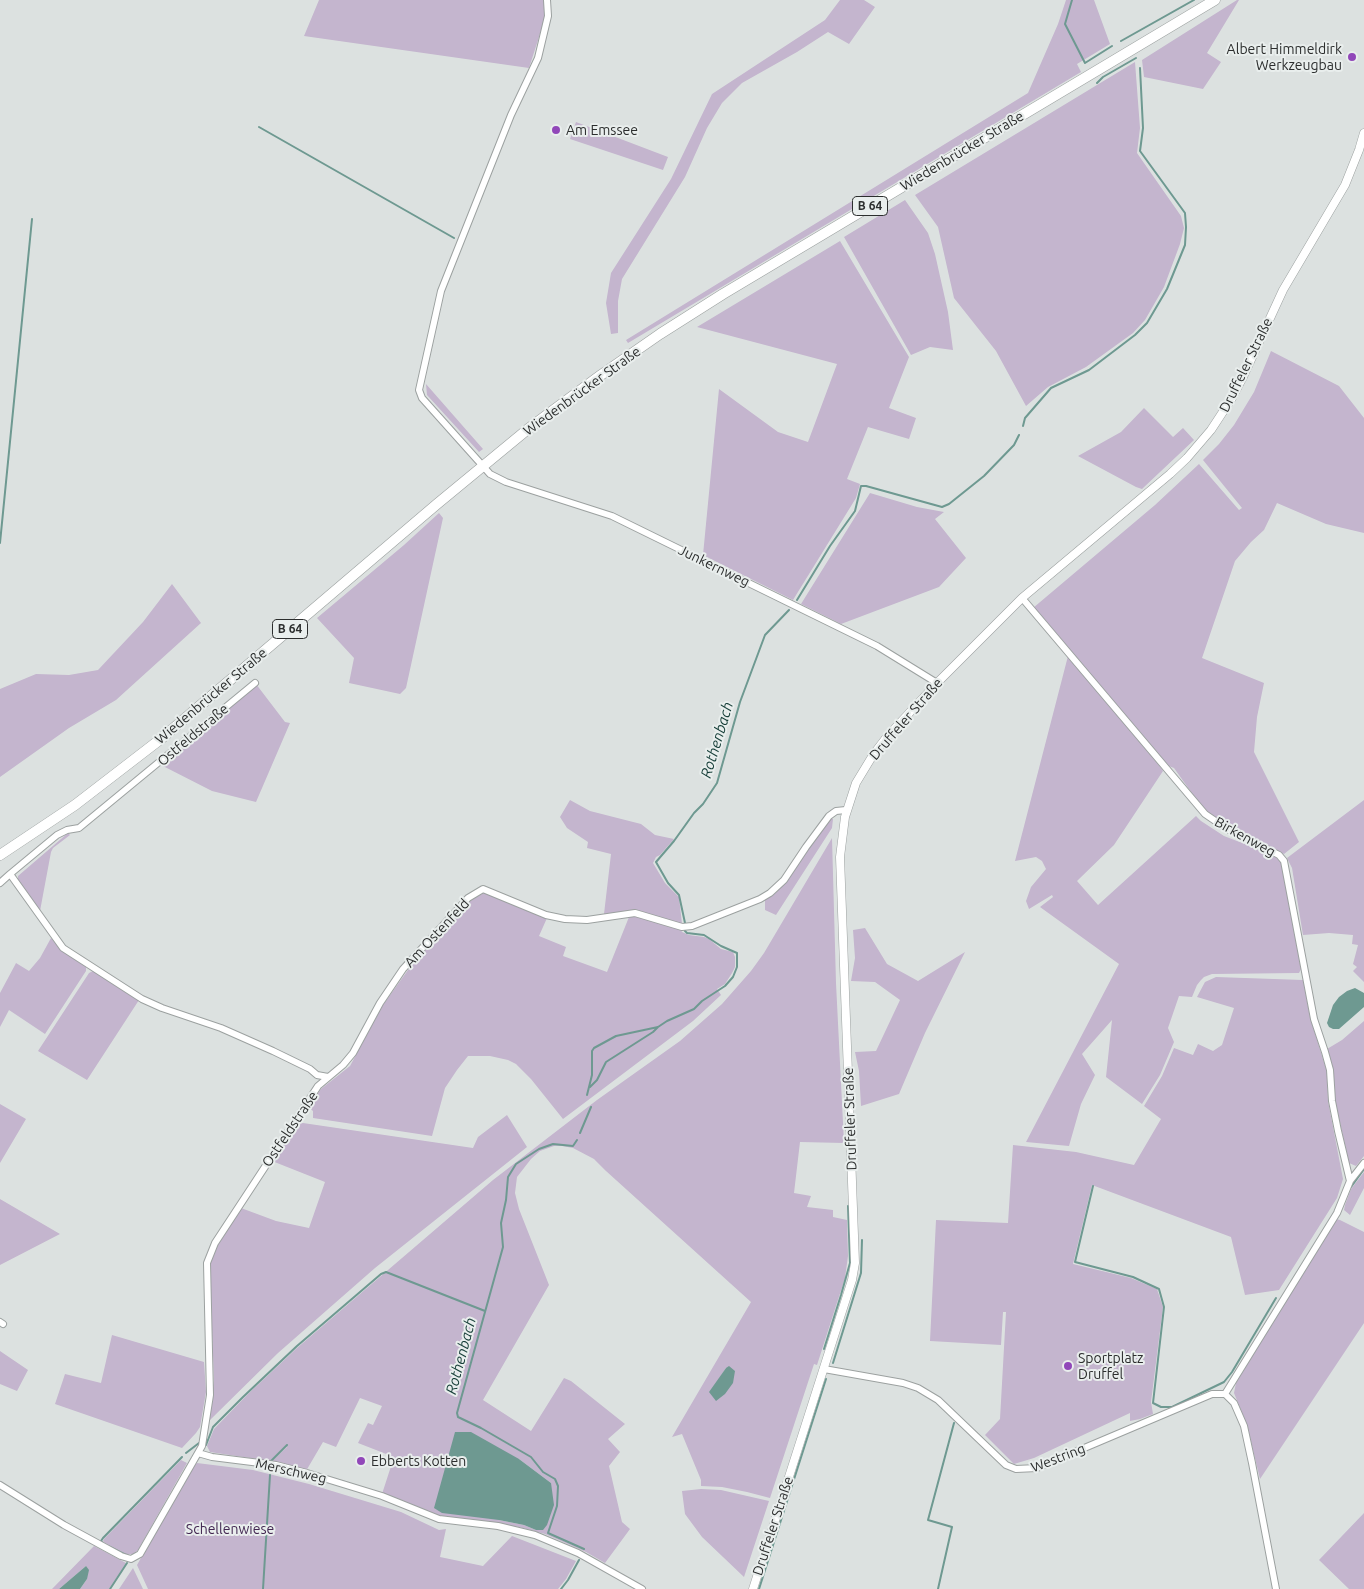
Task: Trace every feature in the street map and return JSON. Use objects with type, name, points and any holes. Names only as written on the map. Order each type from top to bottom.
[{"type":"main road","name":"Wiedenbrücker Straße","points":[[0,855],[75,805],[162,738],[528,429],[573,395],[691,314],[1215,0]]},
{"type":"street","points":[[483,467],[422,398],[419,390],[441,291],[511,115],[538,58],[548,16],[547,0]]},
{"type":"street","name":"Druffeler Straße","points":[[753,1589],[852,1280],[855,1263],[840,883],[841,841],[846,810],[856,783],[886,738],[1022,598],[1170,474],[1187,458],[1211,430],[1242,379],[1272,312],[1290,278],[1345,185],[1364,133]]},
{"type":"street","name":"Junkernweg","points":[[483,467],[490,474],[506,482],[612,516],[876,646],[938,683]]},
{"type":"street","name":"Birkenweg","points":[[1022,598],[1204,814],[1227,829],[1279,856],[1284,861],[1314,1018],[1330,1070],[1332,1101],[1350,1181]]},
{"type":"street","name":"Ostfeldstraße","points":[[0,883],[57,835],[67,830],[79,828],[255,683]]},
{"type":"street","name":"Am Ostenfeld","points":[[318,1086],[343,1065],[352,1053],[380,1003],[404,969],[468,898],[476,892],[484,889],[546,915],[565,920],[587,920],[635,913],[682,926],[692,926],[760,899],[770,893],[784,880],[829,816],[836,811],[846,810]]},
{"type":"street","name":"Ostfeldstraße","points":[[10,874],[63,948],[91,967],[150,1003],[222,1028],[310,1069],[317,1075],[318,1086],[215,1243],[207,1263],[210,1394],[204,1437],[198,1453]]},
{"type":"street","points":[[317,1075],[328,1077]]},
{"type":"street","points":[[1276,1589],[1244,1426],[1234,1403],[1225,1394],[1336,1213],[1350,1181],[1364,1162]]},
{"type":"street","points":[[1347,1167],[1359,1169]]},
{"type":"street","name":"Westring","points":[[824,1368],[903,1383],[918,1388],[938,1400],[1006,1465],[1016,1469],[1037,1468],[1212,1394],[1225,1394]]},
{"type":"street","points":[[0,1485],[93,1542],[121,1556],[132,1558],[140,1554],[198,1453]]},
{"type":"street","name":"Merschweg","points":[[198,1453],[212,1457],[276,1465],[307,1473],[382,1496],[439,1519],[498,1526],[535,1535],[578,1553],[641,1589]]},
{"type":"green space","points":[[319,0],[544,0],[545,16],[529,68],[304,36]]},
{"type":"green space","points":[[840,0],[864,0],[875,7],[849,44],[828,32],[742,83],[722,103],[707,128],[685,177],[622,279],[618,301],[618,333],[611,334],[606,303],[611,273],[671,179],[712,94],[825,20]]},
{"type":"green space","points":[[1066,0],[1094,0],[1110,44],[1077,64],[1081,72],[628,343],[626,340],[1028,93],[1058,24]]},
{"type":"green space","points":[[1239,0],[1207,53],[1221,62],[1203,89],[1144,77],[1142,60]]},
{"type":"green space","points":[[1135,62],[1140,128],[1137,153],[1181,216],[1184,228],[1180,244],[1164,287],[1145,320],[1133,333],[1086,367],[1048,387],[1026,406],[996,351],[954,298],[938,227],[915,195]]},
{"type":"green space","points":[[576,122],[668,157],[663,170],[570,139]]},
{"type":"green space","points":[[905,200],[928,233],[935,254],[948,312],[953,350],[930,347],[911,355],[844,237]]},
{"type":"green space","points":[[840,241],[909,357],[889,408],[916,418],[909,439],[868,427],[847,479],[860,484],[856,498],[793,600],[703,555],[719,389],[778,432],[808,442],[837,364],[697,327]]},
{"type":"green space","points":[[1271,351],[1339,386],[1364,418],[1364,533],[1326,524],[1277,503],[1264,530],[1235,561],[1202,658],[1264,683],[1257,717],[1254,752],[1299,842],[1284,854],[1229,827],[1206,813],[1174,768],[1166,765],[1033,608],[1155,505],[1199,464],[1239,510],[1242,508],[1203,460],[1234,425],[1254,392]]},
{"type":"green space","points":[[426,384],[483,449],[479,452],[427,395]]},
{"type":"green space","points":[[1144,408],[1173,437],[1183,428],[1194,440],[1142,489],[1078,456],[1121,432]]},
{"type":"green space","points":[[870,493],[917,507],[944,512],[935,519],[966,558],[939,587],[841,624],[801,604]]},
{"type":"green space","points":[[439,513],[443,518],[406,688],[400,694],[349,683],[354,658],[317,618]]},
{"type":"green space","points":[[172,584],[201,623],[116,700],[69,728],[0,777],[0,689],[36,674],[69,675],[98,670],[143,622]]},
{"type":"green space","points":[[1068,656],[1163,771],[1114,845],[1077,881],[1098,905],[1196,816],[1224,836],[1276,856],[1281,861],[1301,969],[1299,973],[1212,974],[1201,980],[1192,997],[1179,996],[1168,1028],[1174,1042],[1160,1075],[1142,1104],[1106,1077],[1112,1020],[1082,1054],[1095,1075],[1081,1104],[1069,1146],[1026,1142],[1119,964],[1040,907],[1053,897],[1052,895],[1029,909],[1026,901],[1031,887],[1046,869],[1042,861],[1036,857],[1015,861]]},
{"type":"green space","points":[[256,684],[285,722],[290,723],[256,802],[212,791],[161,765]]},
{"type":"green space","points":[[570,800],[590,811],[641,824],[655,835],[674,839],[656,857],[653,863],[665,883],[679,897],[682,924],[637,911],[604,914],[611,854],[587,848],[588,842],[567,828],[560,817]]},
{"type":"green space","points":[[1364,800],[1364,982],[1353,971],[1357,967],[1353,964],[1358,945],[1352,944],[1353,935],[1329,933],[1303,935],[1292,868],[1287,858]]},
{"type":"green space","points":[[831,818],[833,819],[832,828],[776,915],[765,910],[765,899],[785,883],[808,847]]},
{"type":"green space","points":[[68,833],[70,835],[53,848],[51,852],[40,911],[18,880],[18,876]]},
{"type":"green space","points":[[832,838],[836,983],[844,1143],[800,1142],[794,1193],[811,1196],[807,1207],[833,1210],[833,1217],[847,1220],[848,1256],[845,1278],[817,1365],[814,1364],[770,1498],[722,1487],[701,1486],[701,1480],[682,1434],[672,1437],[751,1302],[594,1159],[573,1148],[562,1146],[554,1146],[540,1151],[517,1177],[515,1193],[519,1209],[549,1285],[483,1400],[531,1431],[564,1378],[571,1381],[625,1424],[608,1439],[620,1452],[609,1466],[622,1522],[630,1529],[605,1563],[586,1552],[545,1534],[519,1527],[438,1516],[382,1494],[394,1457],[358,1443],[368,1423],[373,1425],[382,1406],[360,1398],[336,1447],[323,1442],[306,1471],[272,1461],[287,1447],[286,1445],[270,1461],[210,1452],[207,1446],[214,1429],[297,1348],[493,1180],[597,1100],[680,1041],[722,1004],[764,953]],"holes":[[[726,1368],[733,1383],[719,1379]],[[519,1459],[551,1483],[536,1530],[524,1525],[499,1520]]]},
{"type":"green space","points":[[484,893],[547,918],[539,936],[566,947],[563,956],[607,972],[629,917],[637,916],[681,930],[689,935],[709,939],[721,949],[733,952],[735,967],[725,984],[717,989],[721,995],[693,1021],[563,1119],[531,1079],[516,1064],[490,1056],[468,1056],[457,1070],[445,1088],[432,1136],[313,1118],[313,1111],[308,1107],[321,1089],[350,1066],[383,1005],[413,963],[470,901]]},
{"type":"green space","points":[[865,928],[887,964],[918,981],[965,952],[925,1033],[899,1094],[861,1106],[859,1071],[855,1052],[876,1051],[900,1000],[875,982],[851,981],[855,958],[853,930]]},
{"type":"green space","points":[[51,938],[61,950],[86,966],[86,971],[45,1034],[9,1010],[0,1027],[0,993],[16,963],[29,971],[40,958]]},
{"type":"green space","points":[[93,971],[139,1000],[87,1080],[38,1051],[89,973]]},
{"type":"green space","points":[[1216,977],[1303,980],[1310,1017],[1327,1072],[1328,1101],[1343,1179],[1337,1198],[1279,1290],[1245,1295],[1231,1237],[1092,1185],[1073,1264],[1131,1278],[1157,1289],[1163,1307],[1151,1402],[1153,1414],[1130,1421],[1130,1413],[1034,1458],[1014,1464],[985,1435],[1000,1419],[1006,1312],[1003,1312],[1001,1345],[930,1341],[936,1220],[1008,1223],[1013,1145],[1076,1152],[1134,1165],[1161,1119],[1144,1106],[1162,1076],[1174,1048],[1193,1055],[1198,1044],[1213,1051],[1222,1045],[1234,1008],[1197,997],[1205,982]]},
{"type":"green space","points":[[1364,1021],[1364,1156],[1356,1166],[1349,1163],[1335,1100],[1327,1049],[1342,1040]]},
{"type":"green space","points":[[0,1104],[26,1119],[0,1163]]},
{"type":"green space","points":[[507,1115],[527,1147],[375,1268],[278,1353],[209,1421],[214,1381],[211,1261],[218,1245],[241,1208],[276,1221],[309,1228],[325,1182],[272,1161],[297,1124],[303,1123],[473,1148],[478,1137]]},
{"type":"green space","points":[[1364,1172],[1364,1188],[1350,1215],[1344,1210],[1345,1205],[1351,1189]]},
{"type":"green space","points":[[0,1199],[60,1234],[0,1265]]},
{"type":"green space","points":[[1336,1219],[1364,1232],[1364,1323],[1260,1479],[1247,1425],[1234,1393],[1236,1383]]},
{"type":"green space","points":[[112,1335],[204,1362],[206,1392],[200,1427],[182,1448],[55,1404],[65,1374],[101,1383]]},
{"type":"green space","points":[[0,1351],[28,1370],[17,1391],[0,1384]]},
{"type":"green space","points":[[181,1460],[187,1463],[138,1550],[133,1554],[126,1554],[105,1543],[104,1539]]},
{"type":"green space","name":"Schellenwiese","points":[[197,1463],[253,1470],[309,1484],[401,1512],[439,1530],[446,1529],[440,1557],[483,1566],[512,1536],[576,1561],[558,1589],[148,1589],[137,1565],[192,1468]]},
{"type":"green space","points":[[701,1489],[721,1490],[769,1501],[744,1577],[702,1537],[685,1514],[682,1491]]},
{"type":"green space","points":[[1364,1513],[1364,1589],[1349,1589],[1319,1560]]},
{"type":"green space","points":[[94,1546],[126,1563],[109,1589],[80,1589],[87,1579],[86,1566],[59,1589],[52,1589]]},
{"type":"green space","points":[[133,1568],[143,1589],[119,1589]]},
{"type":"shaded area","points":[[1355,988],[1364,993],[1364,1007],[1339,1029],[1329,1027],[1327,1023],[1333,1005],[1339,997]]},
{"type":"shaded area","points":[[729,1366],[735,1371],[733,1383],[725,1394],[716,1401],[709,1392]]},
{"type":"shaded area","points":[[455,1432],[471,1432],[519,1459],[551,1483],[554,1505],[547,1525],[543,1530],[536,1530],[524,1525],[499,1520],[442,1513],[434,1508]]},
{"type":"shaded area","points":[[86,1566],[89,1570],[87,1579],[80,1589],[59,1589]]},
{"type":"waterway","name":"Rothenbach","points":[[1072,0],[1065,24],[1085,63],[1112,46]]},
{"type":"waterway","points":[[1121,41],[1194,0]]},
{"type":"waterway","name":"Rothenbach","points":[[1097,83],[1103,77],[1136,58]]},
{"type":"waterway","name":"Rothenbach","points":[[1023,426],[1025,418],[1051,388],[1089,370],[1135,335],[1147,323],[1167,289],[1185,245],[1185,213],[1140,151],[1143,128],[1140,68]]},
{"type":"waterway","points":[[259,127],[454,238]]},
{"type":"waterway","points":[[0,543],[32,219]]},
{"type":"waterway","name":"Rothenbach","points":[[797,600],[830,546],[855,511],[861,486],[942,507],[949,504],[984,476],[1014,445],[1019,435]]},
{"type":"waterway","name":"Rothenbach","points":[[685,923],[679,895],[668,883],[656,862],[703,804],[717,783],[740,702],[765,635],[789,610]]},
{"type":"waterway","name":"Rothenbach","points":[[587,1095],[592,1075],[592,1051],[594,1048],[616,1036],[658,1027],[694,1009],[702,1001],[725,986],[733,977],[737,967],[737,953],[721,946],[704,935],[687,933],[685,931]]},
{"type":"waterway","name":"Rothenbach","points":[[590,1087],[597,1080],[606,1062],[658,1027]]},
{"type":"waterway","name":"Rothenbach","points":[[580,1133],[591,1107]]},
{"type":"waterway","name":"Rothenbach","points":[[577,1140],[573,1146],[553,1144],[539,1149],[516,1164],[508,1177],[501,1223],[503,1247],[457,1413],[458,1417],[531,1457],[543,1472],[555,1479],[558,1486],[557,1506],[548,1533],[584,1549]]},
{"type":"waterway","points":[[1351,1187],[1364,1169]]},
{"type":"waterway","points":[[1093,1186],[1075,1262],[1133,1277],[1159,1289],[1164,1307],[1153,1403],[1161,1407],[1172,1407],[1224,1382],[1232,1372],[1276,1298]]},
{"type":"waterway","points":[[824,1349],[850,1263],[848,1206]]},
{"type":"waterway","points":[[833,1363],[861,1273],[862,1240]]},
{"type":"waterway","points":[[206,1445],[213,1427],[243,1397],[297,1346],[381,1274],[386,1272],[485,1311]]},
{"type":"waterway","points":[[759,1589],[826,1379]]},
{"type":"waterway","points":[[938,1589],[952,1527],[928,1520],[954,1423]]},
{"type":"waterway","points":[[186,1453],[199,1443]]},
{"type":"waterway","points":[[271,1461],[287,1445]]},
{"type":"waterway","points":[[104,1544],[101,1541],[103,1538],[182,1457]]},
{"type":"waterway","points":[[263,1589],[270,1475]]},
{"type":"waterway","points":[[108,1546],[126,1555]]},
{"type":"waterway","name":"Rothenbach","points":[[561,1589],[579,1560]]},
{"type":"waterway","points":[[110,1589],[127,1563]]},
{"type":"place","name":"Albert Himmeldirk Werkzeugbau","points":[[1352,57]]},
{"type":"place","name":"Am Emssee","points":[[556,130]]},
{"type":"place","name":"Sportplatz Druffel","points":[[1068,1366]]},
{"type":"place","name":"Ebberts Kotten","points":[[361,1461]]}]
